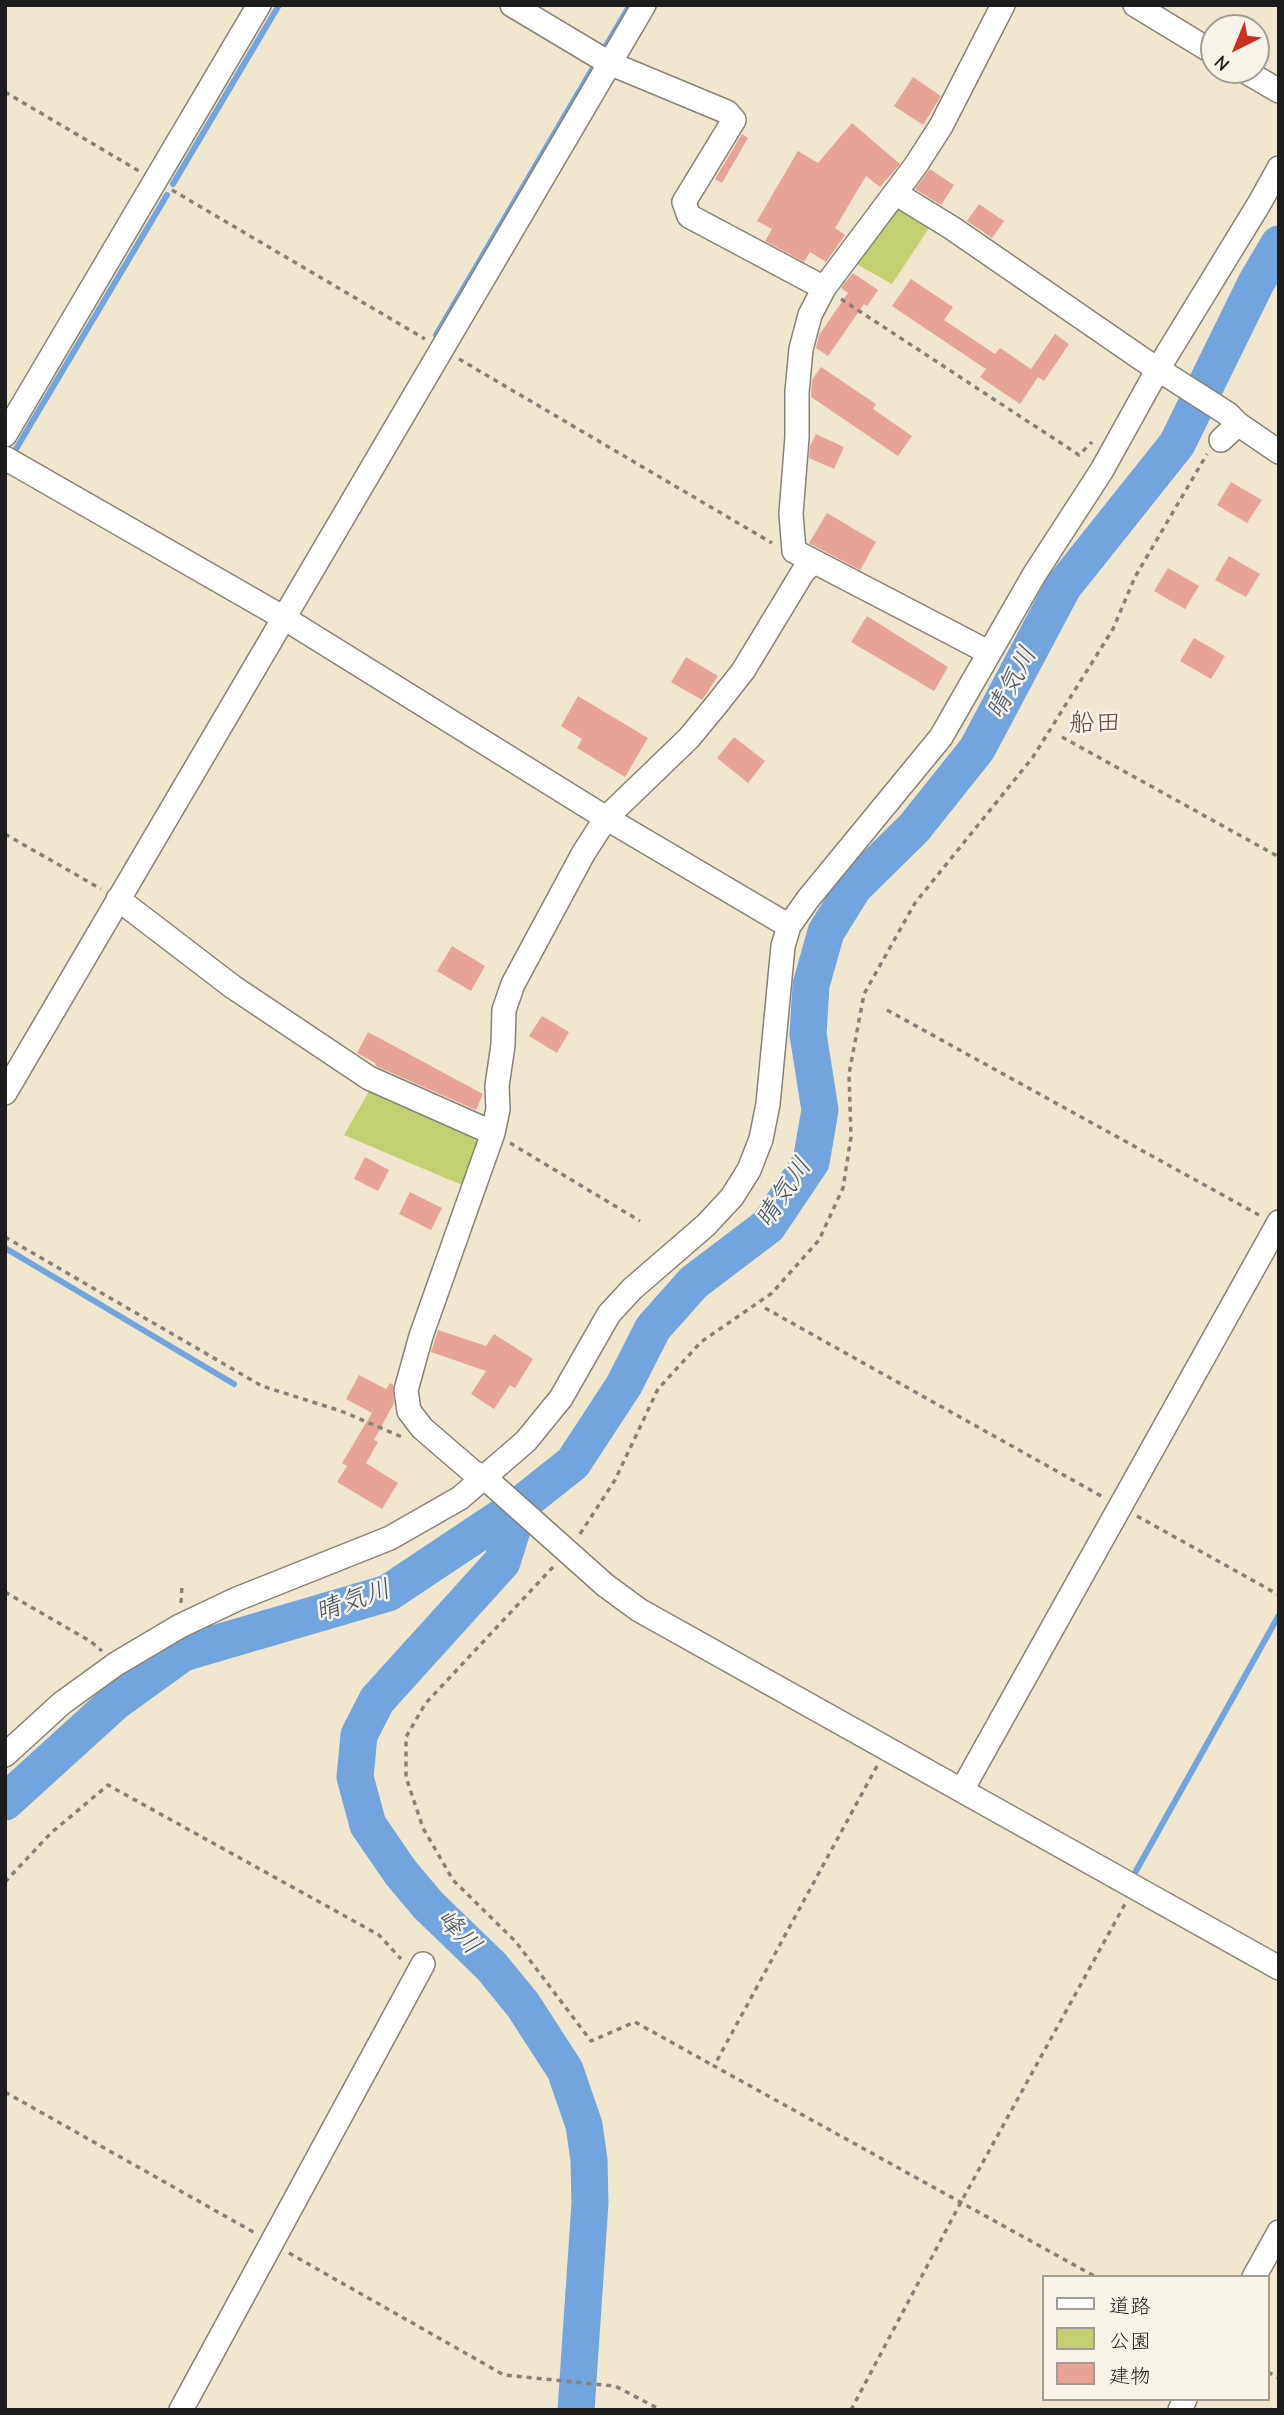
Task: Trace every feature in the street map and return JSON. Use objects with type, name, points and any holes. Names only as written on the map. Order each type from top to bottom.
[{"type":"street","points":[[5,435],[259,5]]},
{"type":"street","points":[[512,5],[610,63],[727,112],[734,120],[684,202],[689,216],[824,288]]},
{"type":"street","points":[[5,1093],[644,5]]},
{"type":"street","points":[[1003,5],[941,126],[824,288],[810,315],[802,349],[797,392],[797,437],[790,514],[803,557],[803,572],[743,671],[717,704],[689,738],[606,818],[583,853],[513,984],[504,1010],[494,1133],[421,1336],[406,1390],[409,1411],[422,1428],[473,1472],[489,1481],[605,1586],[639,1610],[1279,1968]]},
{"type":"street","points":[[1135,5],[1200,44]]},
{"type":"street","points":[[5,1755],[62,1703],[116,1664],[180,1626],[237,1599],[390,1538],[489,1481],[561,1398],[609,1314],[632,1289],[706,1225],[732,1197],[749,1170],[761,1139],[768,1104],[782,946],[789,926],[808,899],[941,737],[1034,575],[1102,470],[1158,369],[1279,168]]},
{"type":"street","points":[[895,193],[952,228],[1279,452]]},
{"type":"street","points":[[1221,440],[1233,419]]},
{"type":"street","points":[[5,458],[284,618],[606,818],[789,926]]},
{"type":"street","points":[[803,557],[989,652]]},
{"type":"street","points":[[118,898],[233,987],[369,1078],[494,1133]]},
{"type":"street","points":[[962,1790],[1278,1223]]},
{"type":"street","points":[[181,2410],[420,1970]]},
{"type":"street","points":[[1255,2275],[1279,2232]]},
{"type":"path","points":[[5,92],[779,548],[803,557]]},
{"type":"path","points":[[824,288],[1079,455],[1098,436]]},
{"type":"path","points":[[1092,2275],[635,2022],[591,2041],[516,1942],[453,1880],[422,1828],[406,1777],[406,1737],[425,1704],[567,1552],[615,1480],[658,1389],[701,1342],[772,1293],[819,1240],[843,1188],[851,1137],[849,1074],[864,993],[915,903],[1033,757],[1113,629],[1135,578],[1205,457],[1221,440]]},
{"type":"path","points":[[1062,737],[1279,858]]},
{"type":"path","points":[[5,834],[118,898]]},
{"type":"path","points":[[887,1010],[1278,1223]]},
{"type":"path","points":[[494,1133],[640,1221]]},
{"type":"path","points":[[5,1237],[262,1386],[341,1412],[402,1437]]},
{"type":"path","points":[[765,1308],[1279,1595]]},
{"type":"path","points":[[5,1592],[90,1641],[116,1664]]},
{"type":"path","points":[[714,2066],[886,1748]]},
{"type":"path","points":[[5,1882],[51,1833],[108,1785],[379,1935],[420,1970]]},
{"type":"path","points":[[851,2410],[961,2202],[1134,1887]]},
{"type":"path","points":[[5,2092],[505,2375],[615,2386],[661,2410]]},
{"type":"green space","points":[[884,195],[933,222],[892,284],[842,256]]},
{"type":"green space","points":[[372,1086],[485,1139],[462,1185],[344,1135]]},
{"type":"building","points":[[913,77],[941,96],[923,125],[894,106]]},
{"type":"building","points":[[852,123],[900,164],[880,187],[866,176],[835,228],[845,235],[826,262],[810,252],[804,262],[765,241],[772,229],[757,221],[798,151],[818,163]]},
{"type":"building","points":[[742,134],[748,138],[722,183],[715,179]]},
{"type":"building","points":[[930,169],[954,185],[941,205],[915,189]]},
{"type":"building","points":[[979,204],[1004,221],[992,238],[967,221]]},
{"type":"building","points":[[853,273],[878,290],[867,306],[864,304],[828,356],[816,348],[819,335],[848,293],[841,288]]},
{"type":"building","points":[[911,279],[953,307],[944,320],[995,354],[1000,348],[1031,369],[1055,334],[1069,344],[1044,381],[1038,377],[1020,404],[980,377],[986,369],[892,306]]},
{"type":"building","points":[[821,367],[876,404],[873,409],[912,436],[898,456],[811,397],[812,380]]},
{"type":"building","points":[[816,434],[844,447],[834,469],[809,458],[810,446]]},
{"type":"building","points":[[1231,482],[1262,500],[1247,523],[1217,505]]},
{"type":"building","points":[[827,513],[876,542],[860,570],[809,543]]},
{"type":"building","points":[[1229,556],[1260,574],[1246,597],[1215,580]]},
{"type":"building","points":[[1168,568],[1199,586],[1185,609],[1154,591]]},
{"type":"building","points":[[867,616],[948,667],[934,691],[851,642]]},
{"type":"building","points":[[1194,638],[1225,656],[1211,679],[1180,661]]},
{"type":"building","points":[[686,657],[718,676],[702,700],[671,682]]},
{"type":"building","points":[[578,696],[648,738],[625,777],[577,748],[582,739],[561,726]]},
{"type":"building","points":[[734,737],[765,761],[748,783],[717,758]]},
{"type":"building","points":[[452,946],[485,966],[471,991],[437,971]]},
{"type":"building","points":[[542,1016],[569,1032],[557,1053],[529,1036]]},
{"type":"building","points":[[368,1032],[483,1094],[476,1110],[376,1066],[357,1053]]},
{"type":"building","points":[[365,1157],[389,1170],[378,1191],[354,1179]]},
{"type":"building","points":[[410,1192],[442,1208],[431,1230],[399,1214]]},
{"type":"building","points":[[438,1330],[486,1346],[494,1334],[533,1359],[515,1388],[510,1385],[494,1409],[471,1394],[486,1371],[431,1352]]},
{"type":"building","points":[[359,1375],[386,1389],[382,1396],[390,1383],[393,1385],[394,1403],[374,1440],[378,1442],[366,1463],[398,1483],[382,1509],[337,1482],[347,1466],[342,1463],[372,1413],[346,1399]]},
{"type":"waterway","points":[[173,184],[279,5]]},
{"type":"waterway","points":[[604,49],[630,5]]},
{"type":"waterway","points":[[436,335],[594,66]]},
{"type":"waterway","points":[[13,454],[167,195]]},
{"type":"waterway","name":"晴気川","points":[[5,1802],[115,1702],[183,1653],[388,1593],[520,1505],[573,1463],[624,1385],[653,1328],[694,1282],[768,1226],[811,1162],[820,1110],[808,1034],[811,985],[826,932],[854,887],[914,828],[977,749],[1063,587],[1177,444],[1256,283],[1279,244]]},
{"type":"waterway","points":[[5,1248],[234,1384]]},
{"type":"waterway","name":"峰川","points":[[520,1505],[502,1562],[377,1700],[359,1735],[355,1777],[368,1825],[401,1873],[428,1905],[492,1967],[523,2005],[565,2070],[584,2125],[589,2160],[590,2203],[576,2410]]},
{"type":"waterway","points":[[1136,1871],[1279,1615]]},
{"type":"district","name":"船田","points":[[1095,724]]}]
